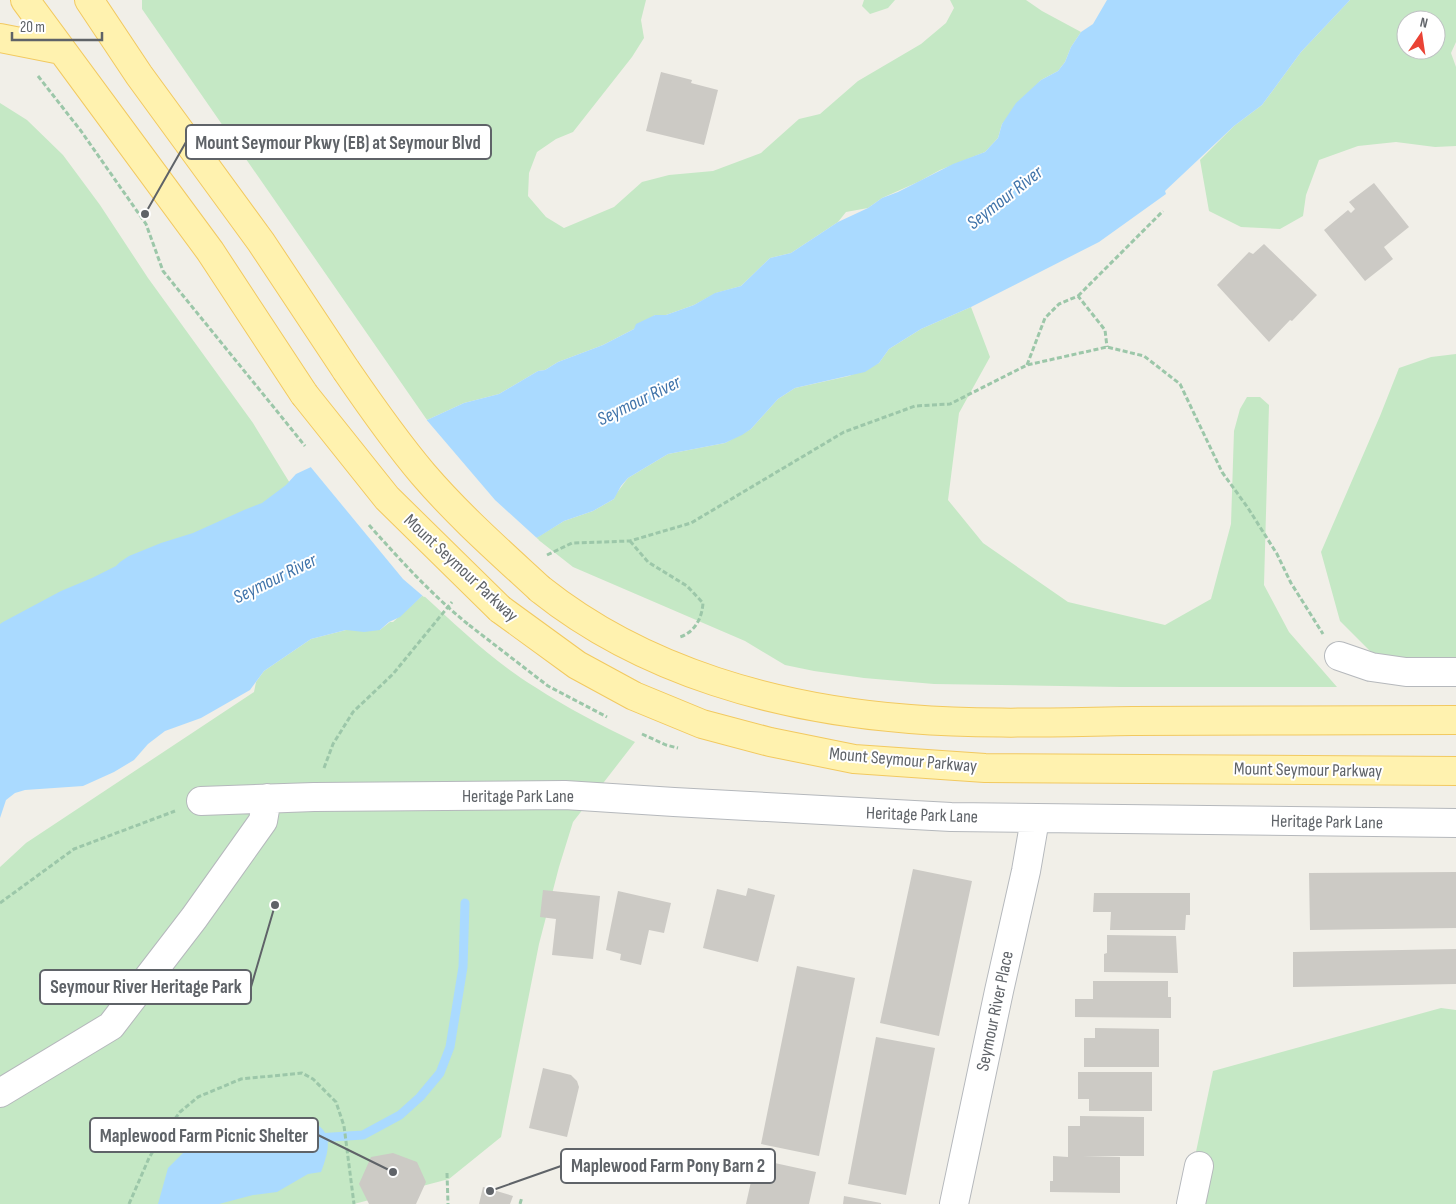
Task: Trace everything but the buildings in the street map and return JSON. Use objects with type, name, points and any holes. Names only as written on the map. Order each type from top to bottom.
[{"type":"main road","name":"Mount Seymour Parkway","points":[[25,0],[210,251],[304,394],[387,498],[500,610],[577,665],[634,696],[702,724],[770,742],[854,759],[985,768],[1456,771]]},
{"type":"main road","points":[[89,0],[139,75],[261,242],[384,426],[423,474],[486,540],[560,604],[598,629],[650,656],[711,680],[778,699],[838,711],[911,719],[1021,722],[1456,720]]},
{"type":"main road","points":[[0,38],[61,50]]},
{"type":"street","points":[[1339,656],[1371,667],[1406,672],[1456,672]]},
{"type":"street","name":"Heritage Park Lane","points":[[202,801],[314,797],[566,795],[941,817],[1456,823]]},
{"type":"street","points":[[0,1094],[111,1026],[194,918],[263,821],[267,798]]},
{"type":"street","name":"Seymour River Place","points":[[954,1204],[1026,871],[1035,818]]},
{"type":"street","points":[[1192,1204],[1199,1166]]},
{"type":"path","points":[[32,72],[39,77],[82,131],[146,224],[163,271],[276,410]]},
{"type":"path","points":[[1027,365],[1045,318],[1059,304],[1078,296],[1163,211]]},
{"type":"path","points":[[1078,296],[1105,330],[1107,347]]},
{"type":"path","points":[[545,556],[572,543],[630,541],[691,523],[844,432],[915,406],[950,404],[1027,365],[1107,347],[1144,356],[1180,384],[1222,472],[1248,508],[1277,554],[1291,583],[1308,611],[1339,656]]},
{"type":"path","points":[[630,541],[648,562],[687,586],[703,603],[696,626],[682,637],[673,636]]},
{"type":"path","points":[[314,797],[332,744],[353,712],[393,674],[450,603],[458,599]]},
{"type":"path","points":[[0,903],[74,849],[202,801]]},
{"type":"path","points":[[128,1204],[149,1158],[162,1136],[180,1112],[198,1097],[241,1080],[302,1073],[313,1079],[336,1102],[344,1126],[354,1204]]},
{"type":"path","points":[[447,1173],[448,1204]]},
{"type":"path","points":[[520,1204],[522,1196]]},
{"type":"green space","points":[[142,0],[646,0],[641,20],[644,38],[632,57],[573,132],[556,139],[537,152],[529,173],[528,196],[546,217],[564,228],[614,207],[642,182],[669,175],[713,171],[761,153],[799,119],[820,114],[858,81],[921,44],[946,23],[954,8],[950,0],[1026,0],[1081,32],[1058,71],[1041,80],[1002,124],[998,138],[985,152],[940,170],[882,198],[868,208],[846,212],[838,222],[791,253],[770,258],[741,286],[716,293],[694,305],[666,315],[655,315],[634,329],[603,345],[558,362],[545,370],[538,371],[499,394],[464,403],[427,420],[142,9]]},
{"type":"green space","points":[[864,0],[895,0],[888,8],[870,14],[862,6]]},
{"type":"green space","points":[[1350,0],[1456,0],[1456,42],[1451,53],[1456,67],[1456,146],[1435,147],[1396,142],[1358,146],[1319,160],[1306,195],[1303,216],[1280,229],[1241,227],[1209,211],[1200,160],[1234,126],[1262,105],[1301,52]]},
{"type":"green space","points":[[0,103],[27,120],[63,155],[100,205],[148,278],[253,423],[296,493],[0,643]]},
{"type":"green space","points":[[971,307],[990,357],[959,413],[948,500],[983,543],[1068,602],[1165,625],[1211,599],[1231,524],[1234,431],[1240,409],[1247,397],[1260,397],[1269,405],[1264,585],[1289,632],[1337,687],[1121,687],[934,684],[864,678],[814,671],[785,665],[745,641],[573,567],[536,538],[564,521],[593,511],[614,499],[628,478],[668,454],[725,443],[751,429],[778,399],[795,388],[849,376],[879,363],[889,349],[921,329]]},
{"type":"green space","points":[[1456,354],[1456,661],[1376,657],[1340,621],[1321,552],[1399,368],[1431,357]]},
{"type":"green space","points":[[423,595],[505,667],[547,695],[635,742],[573,822],[539,944],[501,1137],[449,1179],[354,1204],[0,1204],[0,867],[26,843],[254,692],[256,682],[264,671],[311,639],[346,630],[380,630],[390,622],[393,622]]},
{"type":"green space","points":[[1441,1008],[1456,1010],[1456,1204],[1185,1204],[1213,1071]]},
{"type":"water","name":"Seymour River","points":[[1107,0],[1350,0],[1301,52],[1262,105],[1234,126],[1165,191],[1166,194],[1099,242],[971,307],[921,329],[889,349],[879,363],[865,372],[795,388],[778,399],[751,429],[742,435],[725,443],[668,454],[628,478],[614,499],[593,511],[564,521],[540,536],[423,595],[400,617],[389,622],[380,630],[364,632],[346,630],[311,639],[264,671],[250,690],[201,718],[165,731],[148,744],[134,760],[114,772],[83,786],[25,790],[15,793],[6,800],[0,818],[0,624],[61,591],[116,566],[129,556],[193,533],[262,503],[286,485],[296,474],[339,451],[427,420],[464,403],[499,394],[538,371],[545,370],[558,362],[603,345],[634,329],[636,324],[655,315],[666,315],[694,305],[715,293],[741,286],[770,258],[791,253],[838,222],[868,208],[882,198],[953,164],[985,152],[998,138],[1002,124],[1016,103],[1041,80],[1058,71],[1081,32],[1093,24]]},
{"type":"water","points":[[302,1118],[312,1122],[325,1132],[328,1146],[321,1172],[308,1174],[277,1192],[253,1195],[219,1204],[158,1204],[168,1168],[190,1146],[220,1129],[275,1124]]},
{"type":"pier","points":[[425,418],[495,500],[539,540],[424,597],[403,579],[309,465],[338,449]]},
{"type":"waterway","points":[[317,1138],[363,1135],[400,1115],[420,1097],[440,1073],[450,1047],[463,967],[465,903]]},
{"type":"place","name":"Mount Seymour Pkwy (EB) at Seymour Blvd","points":[[145,214]]},
{"type":"place","name":"Seymour River Heritage Park","points":[[275,905]]},
{"type":"place","name":"Maplewood Farm Picnic Shelter","points":[[393,1172]]},
{"type":"place","name":"Maplewood Farm Pony Barn 2","points":[[490,1191]]}]
